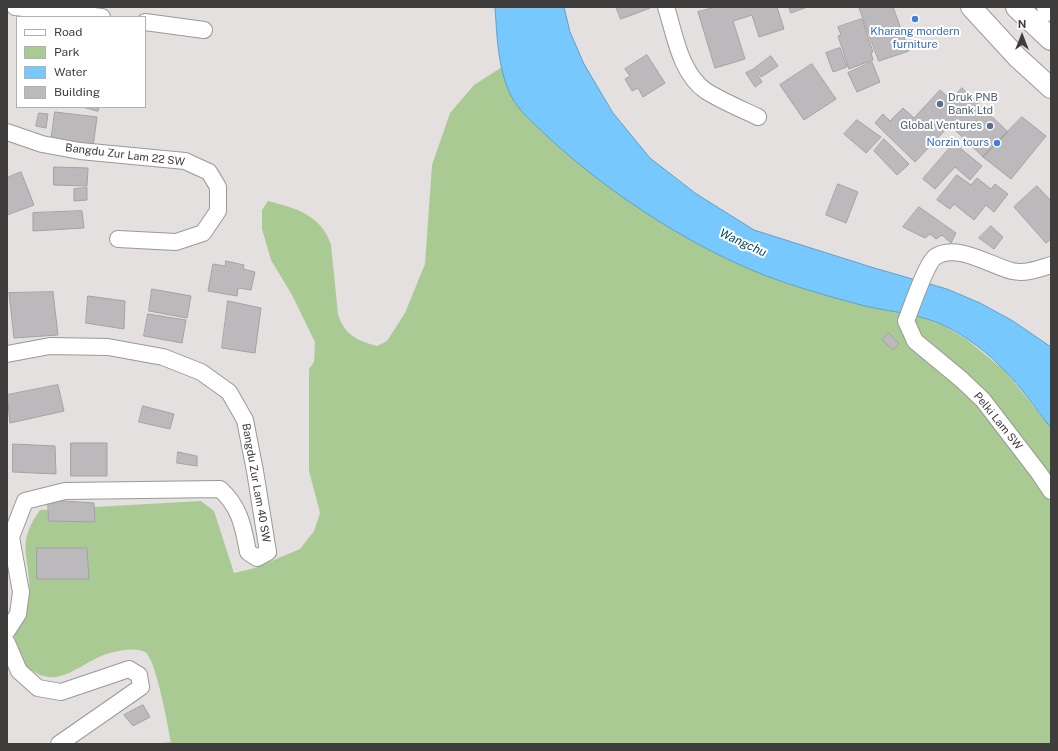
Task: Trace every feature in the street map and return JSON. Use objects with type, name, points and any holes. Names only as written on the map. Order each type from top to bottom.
[{"type":"highway","points":[[1017,7],[1051,39]]},
{"type":"highway","points":[[1048,7],[1051,10]]},
{"type":"street","points":[[15,7],[93,16]]},
{"type":"street","points":[[666,7],[683,62],[692,76],[705,90],[758,117]]},
{"type":"street","points":[[971,7],[1017,57],[1051,88]]},
{"type":"street","points":[[146,22],[204,30]]},
{"type":"street","name":"Bangdu Zur Lam 22 SW","points":[[7,132],[42,144],[80,151],[185,161],[209,172],[218,187],[218,211],[203,232],[176,242],[118,239]]},
{"type":"street","name":"Pelki Lam SW","points":[[1051,265],[1029,272],[1012,271],[970,254],[950,253],[935,257],[928,268],[906,321],[915,341],[962,380],[983,400],[1051,491]]},
{"type":"street","name":"Bangdu Zur Lam 40 SW","points":[[7,354],[50,346],[108,347],[163,357],[201,372],[229,392],[245,420],[257,478],[268,552],[257,558],[248,552],[237,512],[231,500],[220,489],[65,491],[25,501],[11,537],[21,592],[18,614],[7,631]]},
{"type":"street","points":[[7,643],[19,671],[38,688],[61,692],[129,669],[139,675],[141,687],[59,744]]},
{"type":"green space","points":[[502,67],[514,101],[526,116],[563,150],[615,191],[691,240],[741,265],[782,282],[864,305],[927,319],[944,326],[966,339],[1004,370],[1051,428],[1051,744],[151,744],[171,742],[157,679],[149,657],[145,652],[129,649],[109,653],[98,657],[67,674],[52,677],[36,673],[22,662],[16,654],[14,639],[17,627],[26,610],[29,597],[30,584],[26,554],[27,534],[40,510],[201,501],[214,511],[234,573],[255,568],[300,549],[314,531],[320,513],[309,471],[309,369],[314,362],[315,342],[292,295],[271,260],[262,229],[262,210],[268,201],[306,214],[321,226],[331,245],[338,314],[344,327],[353,336],[370,344],[377,346],[387,341],[405,313],[425,264],[432,165],[450,113],[474,85]]},
{"type":"water","name":"Wangchu","points":[[495,7],[564,7],[570,32],[584,64],[613,113],[650,158],[695,193],[754,230],[947,289],[980,303],[1013,321],[1051,347],[1051,428],[1028,398],[998,364],[984,351],[953,330],[926,319],[865,306],[803,289],[752,270],[720,256],[658,221],[599,180],[547,136],[525,115],[514,101],[501,68]]},
{"type":"building","points":[[616,7],[649,7],[650,8],[621,19]]},
{"type":"building","points":[[716,7],[777,7],[784,29],[759,37],[752,15],[733,21],[745,59],[715,68],[698,12]]},
{"type":"building","points":[[789,7],[807,7],[791,13]]},
{"type":"building","points":[[859,7],[893,7],[909,51],[879,61]]},
{"type":"building","points":[[862,19],[873,52],[871,53],[873,60],[849,69],[838,36],[841,35],[838,27]]},
{"type":"building","points":[[840,48],[847,67],[833,72],[826,53]]},
{"type":"building","points":[[647,55],[665,83],[643,97],[638,88],[632,91],[625,79],[630,76],[625,69]]},
{"type":"building","points":[[771,56],[778,66],[761,77],[755,68]]},
{"type":"building","points":[[872,62],[880,82],[857,92],[848,73]]},
{"type":"building","points":[[812,64],[836,99],[804,120],[780,85]]},
{"type":"building","points":[[754,69],[762,82],[755,87],[746,73]]},
{"type":"building","points":[[962,88],[1008,132],[983,157],[950,125],[915,162],[875,123],[883,114],[890,121],[903,108],[914,118],[940,90],[951,100]]},
{"type":"building","points":[[87,108],[99,108],[98,111]]},
{"type":"building","points":[[55,112],[97,117],[93,147],[51,141]]},
{"type":"building","points":[[39,113],[48,114],[46,128],[36,126]]},
{"type":"building","points":[[1022,117],[1046,136],[1011,179],[983,157]]},
{"type":"building","points":[[857,120],[881,137],[866,153],[844,134]]},
{"type":"building","points":[[884,139],[909,164],[897,175],[874,151]]},
{"type":"building","points":[[954,143],[982,166],[970,180],[955,167],[935,189],[923,179]]},
{"type":"building","points":[[54,167],[88,168],[87,186],[54,185]]},
{"type":"building","points":[[21,172],[34,205],[7,215],[7,178]]},
{"type":"building","points":[[957,175],[971,185],[977,178],[991,189],[995,184],[1008,194],[994,212],[986,205],[974,220],[954,204],[950,209],[937,200]]},
{"type":"building","points":[[838,184],[858,192],[846,223],[826,215]]},
{"type":"building","points":[[1037,186],[1051,201],[1051,239],[1046,243],[1014,207]]},
{"type":"building","points":[[87,188],[87,200],[74,201],[74,189]]},
{"type":"building","points":[[919,207],[956,233],[951,243],[942,235],[936,239],[930,234],[925,238],[903,227]]},
{"type":"building","points":[[82,211],[84,228],[33,231],[33,213]]},
{"type":"building","points":[[991,226],[1003,237],[994,249],[979,238]]},
{"type":"building","points":[[226,261],[244,265],[243,269],[255,272],[251,290],[238,288],[237,296],[208,291],[213,264],[225,266]]},
{"type":"building","points":[[152,289],[191,296],[187,318],[149,311]]},
{"type":"building","points":[[53,292],[58,335],[14,338],[9,293]]},
{"type":"building","points":[[88,296],[125,301],[124,329],[86,323]]},
{"type":"building","points":[[228,301],[261,308],[255,353],[222,348]]},
{"type":"building","points":[[148,314],[186,320],[182,343],[144,336]]},
{"type":"building","points":[[889,333],[899,344],[893,350],[882,340]]},
{"type":"building","points":[[58,385],[64,411],[10,423],[7,395]]},
{"type":"building","points":[[143,406],[174,414],[170,429],[139,422]]},
{"type":"building","points":[[71,443],[107,443],[107,476],[71,476]]},
{"type":"building","points":[[13,444],[55,446],[56,474],[13,472]]},
{"type":"building","points":[[178,452],[197,456],[197,466],[177,463]]},
{"type":"building","points":[[48,500],[94,503],[95,522],[49,521]]},
{"type":"building","points":[[37,548],[87,548],[89,579],[37,579]]},
{"type":"building","points":[[143,705],[150,717],[133,726],[124,715]]},
{"type":"place","name":"Kharang mordern furniture","points":[[915,19]]},
{"type":"place","name":"Druk PNB Bank Ltd","points":[[940,104]]},
{"type":"place","name":"Global Ventures","points":[[990,126]]},
{"type":"place","name":"Norzin tours","points":[[997,143]]}]
